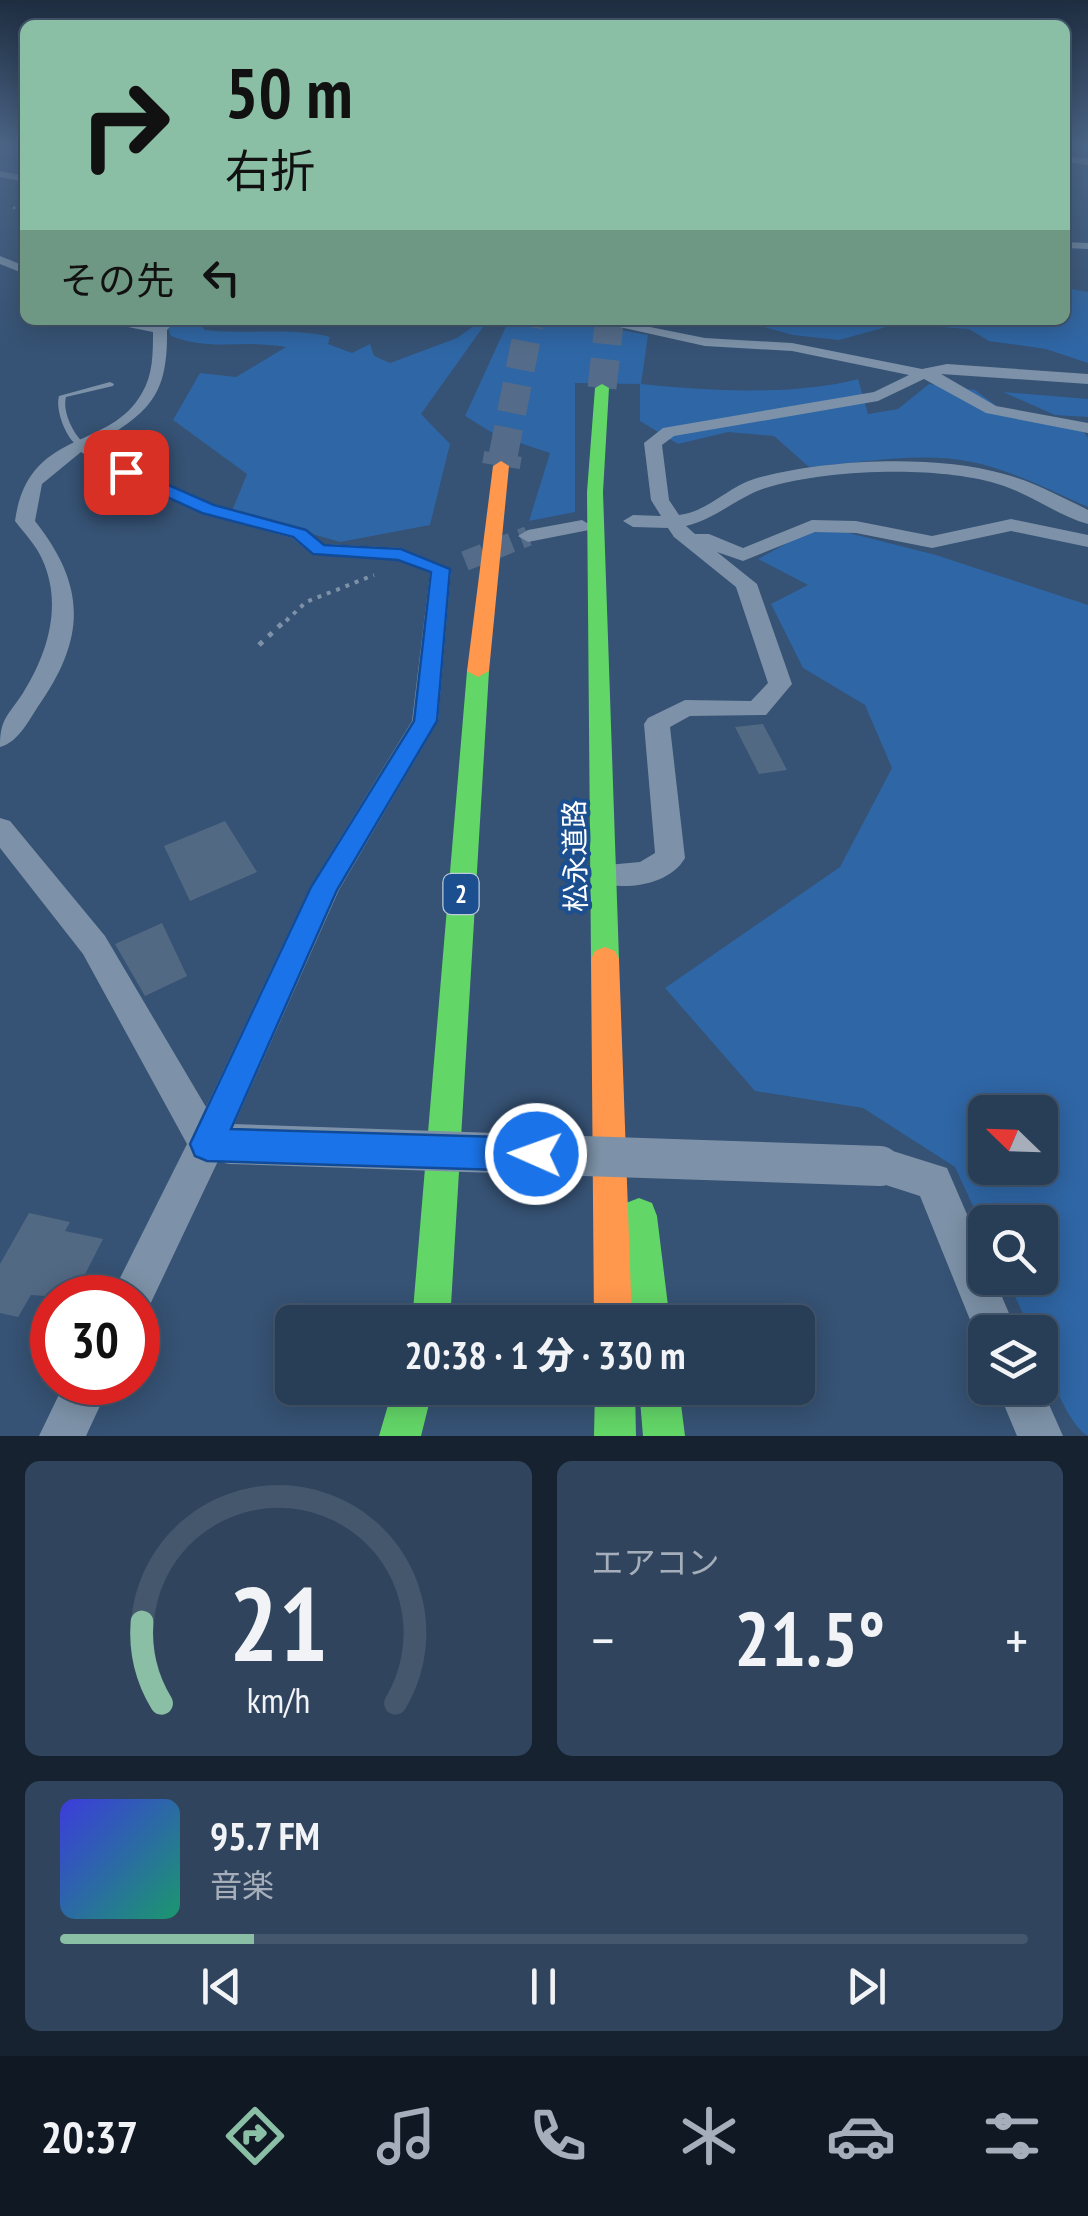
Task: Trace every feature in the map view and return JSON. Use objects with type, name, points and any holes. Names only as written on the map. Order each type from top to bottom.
[{"type":"highway","name":"松永道路","points":[[602,388],[594,492],[606,874],[613,1305]]},
{"type":"highway","name":"2","points":[[432,1305],[473,719],[501,466]]},
{"type":"highway","points":[[606,939],[649,1305]]},
{"type":"highway","points":[[400,1436],[408,1405]]},
{"type":"highway","points":[[422,1436],[425,1405]]},
{"type":"highway","points":[[615,1405],[616,1436]]},
{"type":"highway","points":[[660,1405],[664,1436]]},
{"type":"street","points":[[0,739],[48,674],[66,621],[54,561],[25,521],[30,486],[50,464],[135,414],[151,397],[162,363],[164,325]]},
{"type":"street","points":[[620,325],[704,342],[792,347],[924,373],[992,410],[1088,428]]},
{"type":"street","points":[[1088,379],[947,368],[924,373],[878,396],[669,432],[653,443],[660,500],[676,520],[696,536],[743,555],[812,526],[856,527],[932,542],[1011,526],[1088,540]]},
{"type":"street","points":[[82,445],[126,472],[208,509],[299,534],[319,550],[401,554],[453,565],[425,721],[324,887],[219,1144],[144,1275]]},
{"type":"street","points":[[633,521],[698,518],[722,500],[760,483],[797,475],[936,469],[984,474],[1042,495],[1088,518]]},
{"type":"street","points":[[606,874],[645,873],[670,858],[657,724],[686,708],[756,709],[780,684],[746,584],[681,533],[676,520]]},
{"type":"street","points":[[528,536],[582,526]]},
{"type":"street","points":[[425,721],[473,719]]},
{"type":"street","points":[[0,828],[94,945],[219,1144]]},
{"type":"street","points":[[219,1144],[880,1166],[933,1181],[989,1315]]},
{"type":"street","points":[[62,1436],[78,1405]]},
{"type":"street","points":[[1027,1405],[1040,1436]]},
{"type":"lane","points":[[82,445],[75,441],[60,406],[63,396],[110,384]]},
{"type":"path","points":[[260,645],[306,602],[386,573]]},
{"type":"shaded area","points":[[1070,289],[1088,292],[1088,363],[1046,349],[989,341],[969,329],[911,325],[1070,325]]},
{"type":"shaded area","points":[[200,325],[205,330],[315,334],[330,337],[328,344],[352,353],[370,344],[374,356],[390,363],[457,338],[475,325],[484,325],[421,414],[450,444],[430,525],[340,542],[232,511],[247,474],[173,420],[200,373],[236,377],[286,347],[187,341],[171,336],[168,328]]},
{"type":"shaded area","points":[[507,325],[593,325],[648,335],[641,384],[779,390],[858,379],[868,414],[898,409],[929,384],[975,390],[1002,410],[1084,432],[1088,438],[1088,507],[1002,470],[972,462],[890,459],[809,467],[774,436],[728,432],[678,444],[640,421],[640,384],[575,383],[575,512],[529,521],[550,453],[496,435],[465,416]]},
{"type":"shaded area","points":[[757,325],[893,325],[839,340],[793,335]]},
{"type":"shaded area","points":[[1003,392],[1088,399],[1088,417],[1055,415]]},
{"type":"shaded area","points":[[837,530],[936,555],[1088,605],[1088,1436],[1072,1418],[1058,1391],[1058,1315],[1024,1315],[1014,1295],[1058,1295],[1058,1205],[973,1205],[955,1167],[863,1108],[755,1091],[665,988],[840,867],[892,768],[865,705],[803,668],[771,604],[808,585],[758,559],[806,533]]},
{"type":"building","points":[[763,724],[787,770],[759,774],[735,727]]},
{"type":"building","points":[[225,821],[257,872],[190,901],[164,846]]},
{"type":"building","points":[[162,923],[187,976],[145,996],[115,944]]},
{"type":"building","points":[[29,1213],[70,1222],[65,1231],[103,1239],[85,1275],[30,1275],[30,1297],[18,1317],[0,1313],[0,1264]]},
{"type":"tunnel","points":[[503,456],[529,325]]},
{"type":"tunnel","points":[[602,388],[609,325]]},
{"type":"tunnel","points":[[501,466],[503,454]]},
{"type":"tunnel","points":[[465,561],[528,536]]},
{"type":"traffic: fast","points":[[602,388],[595,492],[605,959]]},
{"type":"traffic: fast","points":[[432,1305],[478,671]]},
{"type":"traffic: fast","points":[[639,1216],[649,1305]]},
{"type":"traffic: fast","points":[[400,1436],[408,1405]]},
{"type":"traffic: fast","points":[[615,1405],[615,1436]]},
{"type":"traffic: fast","points":[[661,1405],[664,1436]]},
{"type":"traffic: slow","points":[[478,671],[501,466]]},
{"type":"traffic: slow","points":[[605,959],[613,1305]]},
{"type":"route","points":[[126,472],[208,509],[299,534],[319,550],[401,554],[441,569],[425,721],[324,887],[207,1144],[536,1154]]}]
